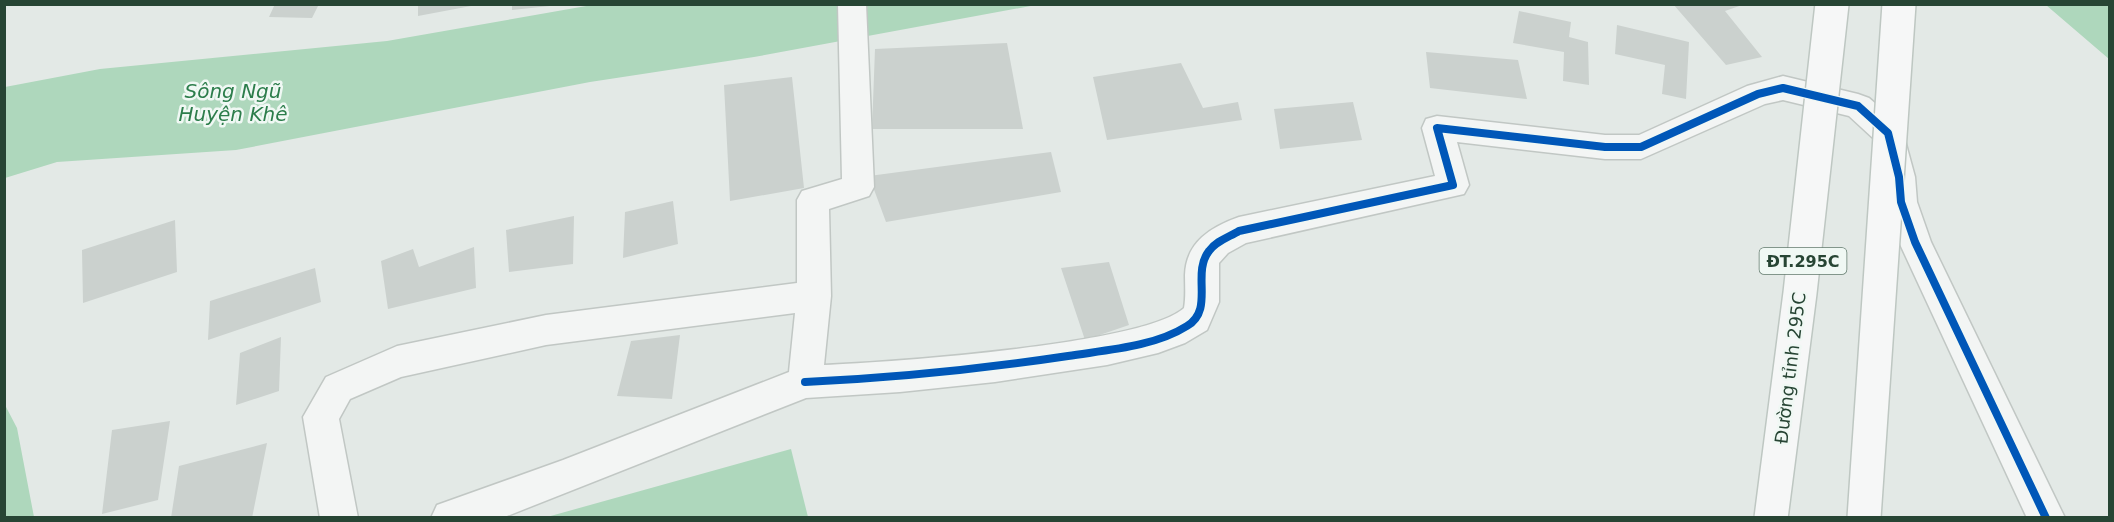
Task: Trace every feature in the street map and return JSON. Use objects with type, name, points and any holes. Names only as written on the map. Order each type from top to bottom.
[{"type":"main road","name":"Đường tỉnh 295C","points":[[1770,518],[1800,293],[1832,4]]},
{"type":"main road","points":[[1864,518],[1899,4]]},
{"type":"street","points":[[805,382],[814,296],[813,200],[858,187],[852,4]]},
{"type":"street","points":[[450,518],[563,478],[805,382],[885,380],[996,367],[1127,347],[1188,325],[1201,308],[1204,291],[1202,270],[1205,255],[1215,244],[1239,231],[1453,184],[1437,128],[1605,147],[1641,147],[1715,116],[1758,93],[1783,88],[1858,106],[1888,133],[1899,177],[1901,202],[1915,242],[2046,518]]},
{"type":"street","points":[[339,518],[321,417],[338,388],[397,362],[525,334],[814,296]]},
{"type":"water","name":"Sông Ngũ Huyện Khê","points":[[592,5],[1036,5],[754,57],[590,82],[236,150],[57,162],[5,178],[5,87],[100,69],[387,41]]},
{"type":"water","points":[[2046,5],[2109,5],[2109,59]]},
{"type":"water","points":[[5,405],[17,428],[34,517],[5,517]]},
{"type":"water","points":[[791,449],[808,517],[547,517]]},
{"type":"building","points":[[275,4],[319,4],[312,18],[269,17]]},
{"type":"building","points":[[418,4],[471,4],[471,6],[418,16]]},
{"type":"building","points":[[512,4],[549,4],[550,6],[512,10]]},
{"type":"building","points":[[1673,4],[1745,4],[1725,11],[1762,57],[1726,65]]},
{"type":"building","points":[[1519,11],[1571,22],[1569,37],[1588,42],[1589,85],[1563,81],[1564,52],[1513,43]]},
{"type":"building","points":[[1617,25],[1689,42],[1686,99],[1662,94],[1665,65],[1615,54]]},
{"type":"building","points":[[1007,43],[1023,129],[872,129],[875,49]]},
{"type":"building","points":[[1426,52],[1518,60],[1527,99],[1430,88]]},
{"type":"building","points":[[1181,63],[1203,108],[1238,102],[1242,120],[1107,140],[1093,77]]},
{"type":"building","points":[[792,77],[804,188],[730,201],[724,85]]},
{"type":"building","points":[[1353,102],[1362,140],[1280,149],[1274,109]]},
{"type":"building","points":[[1051,152],[1061,192],[886,222],[869,176]]},
{"type":"building","points":[[673,201],[678,244],[623,258],[625,212]]},
{"type":"building","points":[[574,216],[573,264],[509,272],[506,230]]},
{"type":"building","points":[[175,220],[177,272],[83,303],[82,250]]},
{"type":"building","points":[[474,247],[476,288],[388,309],[381,261],[413,249],[419,267]]},
{"type":"building","points":[[1109,262],[1129,325],[1085,340],[1061,268]]},
{"type":"building","points":[[315,268],[321,302],[208,340],[210,301]]},
{"type":"building","points":[[680,335],[672,399],[617,396],[631,341]]},
{"type":"building","points":[[281,337],[279,391],[236,405],[240,353]]},
{"type":"building","points":[[170,421],[158,500],[102,514],[112,430]]},
{"type":"building","points":[[267,443],[252,518],[171,518],[179,466]]},
{"type":"cycle path","points":[[805,382],[900,376],[995,366],[1124,346],[1173,333],[1187,326],[1200,311],[1203,263],[1209,251],[1225,238],[1239,231],[1453,185],[1437,128],[1605,147],[1641,147],[1758,94],[1783,88],[1858,106],[1888,133],[1899,177],[1901,202],[1915,242],[2046,518]]}]
